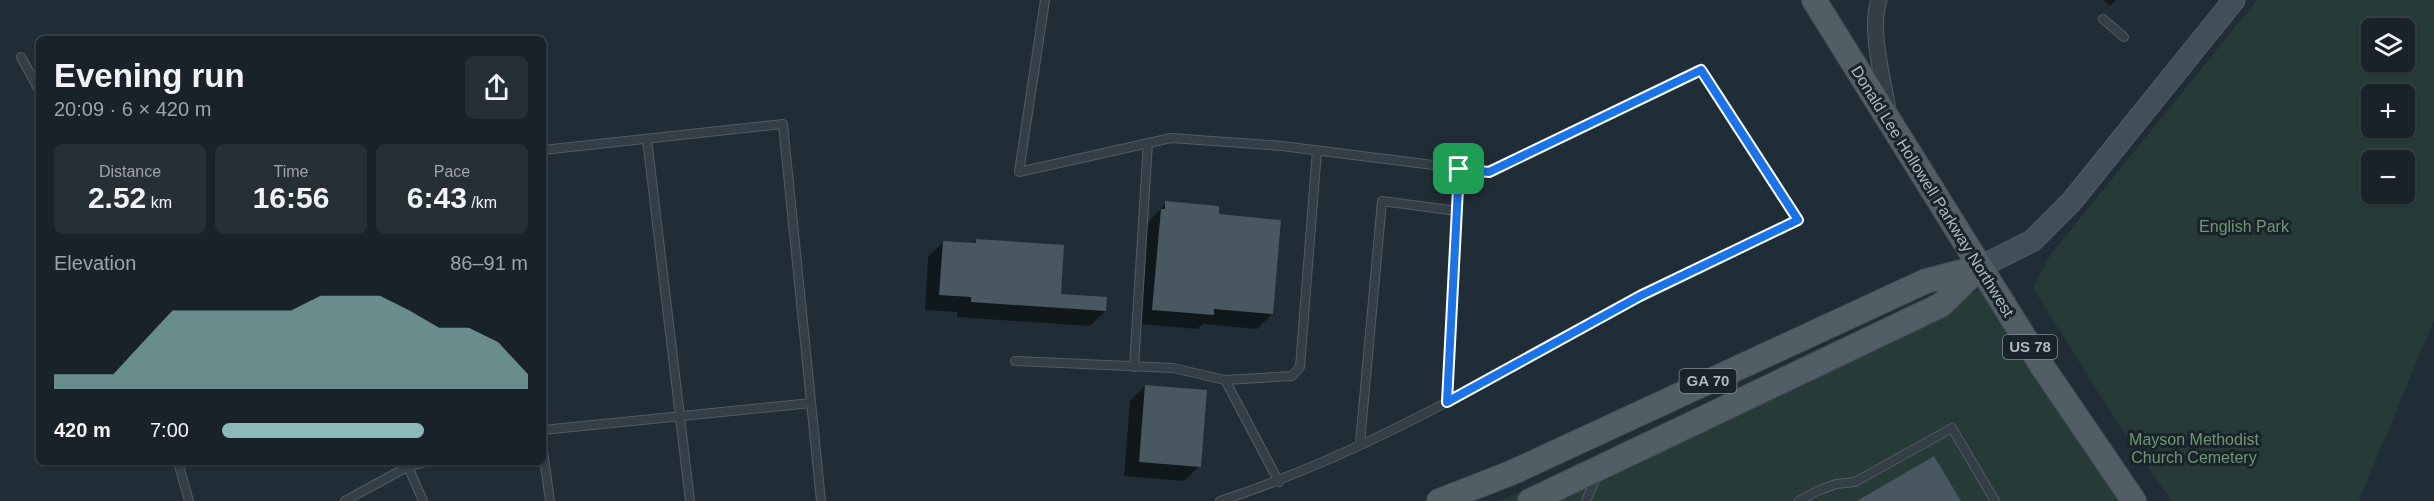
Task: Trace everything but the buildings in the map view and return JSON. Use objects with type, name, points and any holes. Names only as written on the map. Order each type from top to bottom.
[{"type":"main road","points":[[1980,267],[2032,242],[2072,201],[2234,0]]},
{"type":"main road","name":"Donald Lee Hollowell Parkway Northwest","points":[[1821,1],[1889,119],[1980,267],[2128,497]]},
{"type":"main road","name":"GA 70","points":[[1530,501],[1941,305],[1980,267]]},
{"type":"main road","name":"GA 70","points":[[1439,501],[1511,473],[1926,280],[1980,267]]},
{"type":"street","points":[[1879,0],[1875,16],[1877,41],[1889,119]]},
{"type":"lane","points":[[1045,0],[1019,172],[1172,138],[1317,150],[1489,172],[1701,70],[1798,220],[1640,296],[1447,402],[1279,482],[1220,501]]},
{"type":"lane","points":[[2103,19],[2124,37]]},
{"type":"lane","points":[[21,57],[36,84]]},
{"type":"lane","points":[[546,150],[783,124],[821,501]]},
{"type":"lane","points":[[647,139],[690,501]]},
{"type":"lane","points":[[1134,367],[1148,143]]},
{"type":"lane","points":[[1015,361],[1173,368],[1226,380],[1292,376],[1300,368],[1317,150]]},
{"type":"lane","points":[[1447,402],[1459,169]]},
{"type":"lane","points":[[1360,443],[1382,201],[1457,210]]},
{"type":"lane","points":[[1226,380],[1279,482]]},
{"type":"lane","points":[[546,430],[811,403]]},
{"type":"lane","points":[[1799,501],[1836,484],[1855,482],[1952,428],[1995,501]]},
{"type":"lane","points":[[179,465],[189,501]]},
{"type":"lane","points":[[345,501],[406,465],[423,501]]},
{"type":"lane","points":[[545,465],[550,501]]},
{"type":"lane","points":[[1586,501],[1601,467]]},
{"type":"green space","name":"English Park","points":[[2257,0],[2434,0],[2434,320],[2359,501],[2172,501],[2113,416],[2033,288],[2051,254]]},
{"type":"green space","points":[[1993,284],[2144,501],[1499,501]]},
{"type":"route","points":[[1701,70],[1798,220],[1640,296],[1533,357],[1447,402],[1459,169],[1489,172],[1701,70]]},
{"type":"park label","name":"Mayson Methodist Church Cemetery","points":[[2194,448]]}]
